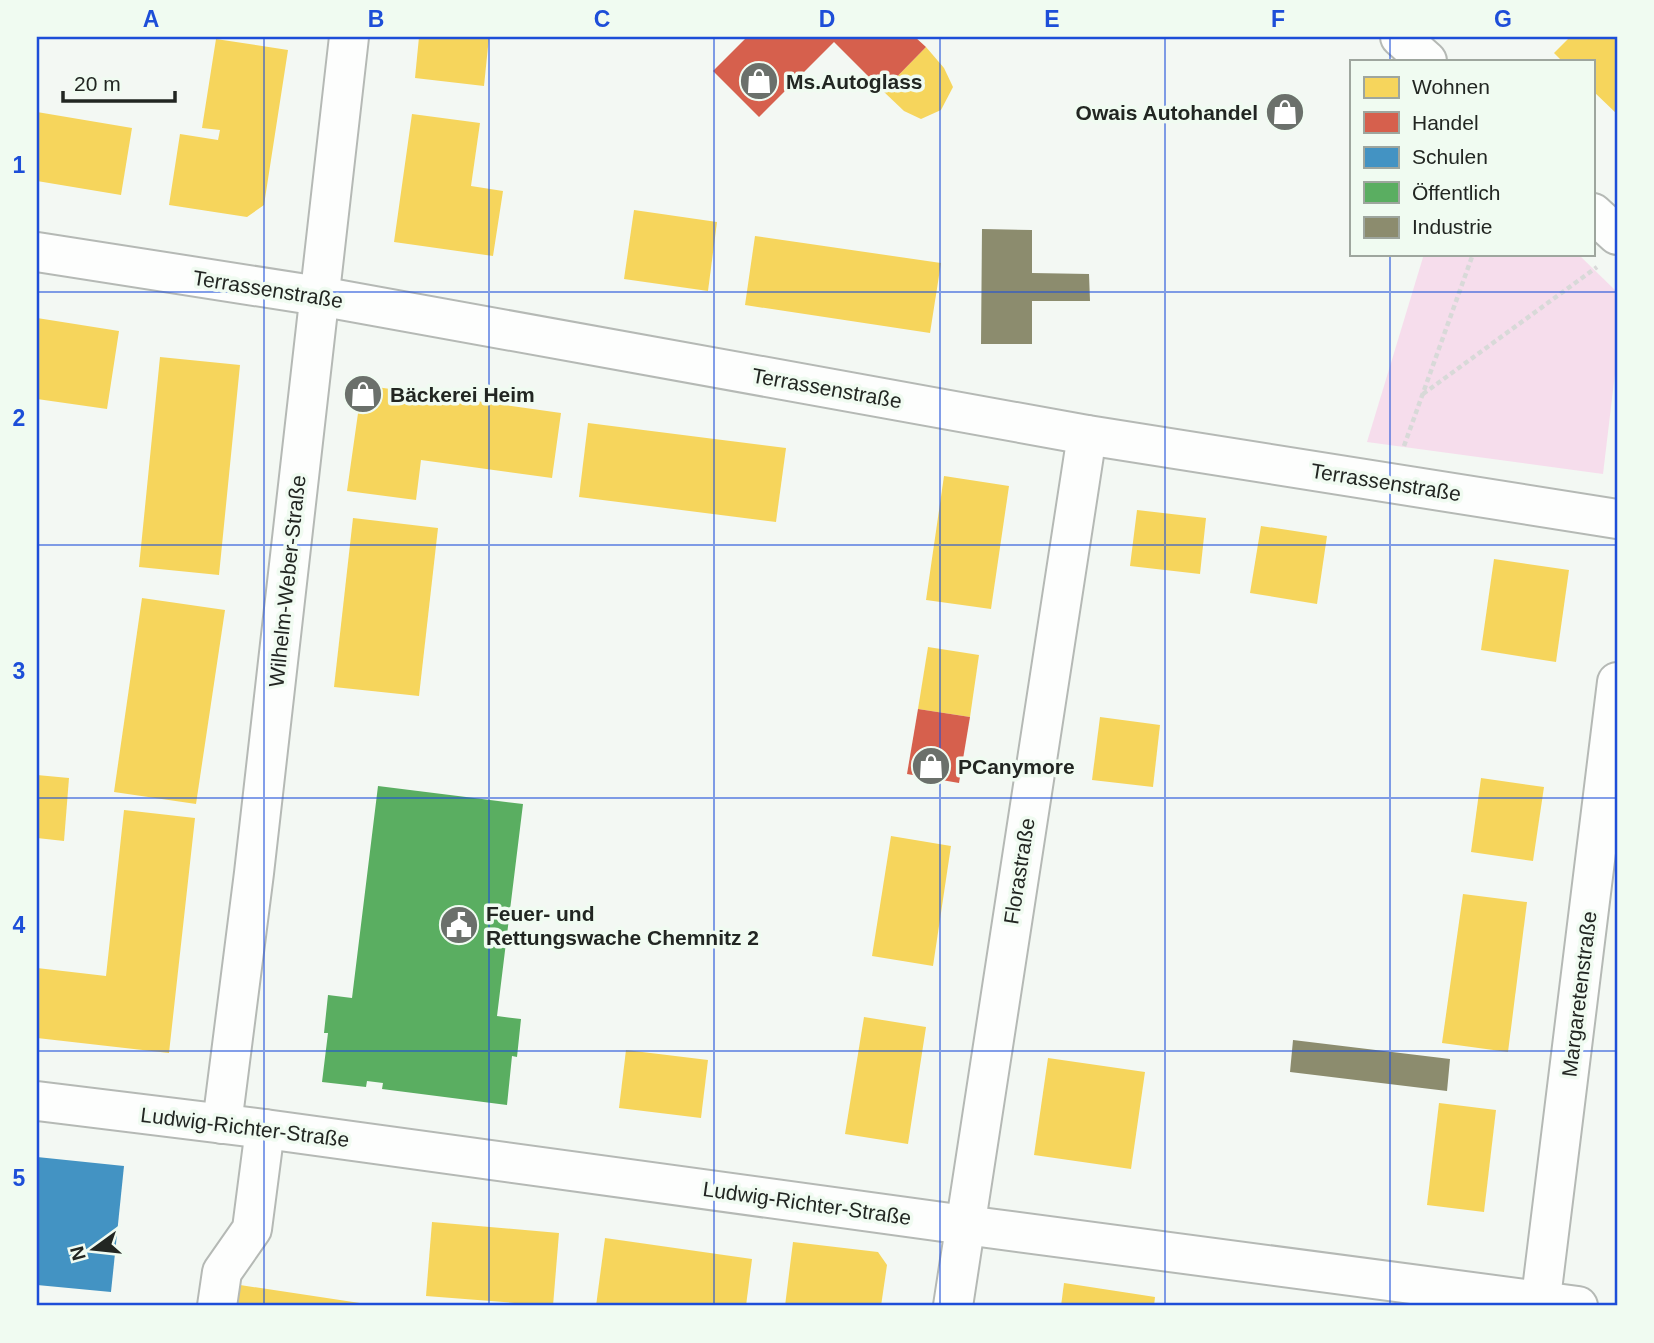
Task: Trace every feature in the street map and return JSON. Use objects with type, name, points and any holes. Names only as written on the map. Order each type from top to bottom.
[{"type":"street","name":"Wilhelm-Weber-Straße","points":[[222,1124],[254,873],[349,37]]},
{"type":"street","points":[[1400,37],[1426,60]]},
{"type":"street","points":[[1594,215],[1612,247]]},
{"type":"street","name":"Terrassenstraße","points":[[37,252],[319,296],[1087,435],[1617,519]]},
{"type":"street","name":"Florastraße","points":[[953,1306],[1087,435]]},
{"type":"street","name":"Margaretenstraße","points":[[1540,1304],[1617,682]]},
{"type":"street","name":"Ludwig-Richter-Straße","points":[[37,1101],[265,1129],[1540,1304],[1577,1306]]},
{"type":"street","points":[[217,1306],[222,1272],[252,1229],[265,1129]]},
{"type":"path","points":[[1422,394],[1612,247]]},
{"type":"path","points":[[1390,483],[1472,256]]},
{"type":"shaded area","points":[[1423,256],[1580,256],[1617,292],[1617,357],[1603,474],[1367,442]]},
{"type":"building: Wohnen","points":[[419,37],[489,37],[484,86],[415,78]]},
{"type":"building: Wohnen","points":[[1570,37],[1617,37],[1617,114],[1594,92],[1594,60],[1561,60],[1554,53]]},
{"type":"building: Wohnen","points":[[216,39],[288,50],[264,205],[247,217],[169,205],[180,134],[218,140],[220,130],[202,128]]},
{"type":"building: Wohnen","points":[[926,47],[944,68],[953,87],[941,110],[921,119],[904,111],[883,91]]},
{"type":"building: Wohnen","points":[[37,112],[132,128],[121,195],[37,181]]},
{"type":"building: Wohnen","points":[[412,114],[480,123],[471,186],[503,191],[493,256],[394,242]]},
{"type":"building: Wohnen","points":[[634,210],[717,222],[708,291],[624,279]]},
{"type":"building: Wohnen","points":[[755,236],[941,263],[930,333],[745,305]]},
{"type":"building: Wohnen","points":[[37,318],[119,331],[107,409],[37,399]]},
{"type":"building: Wohnen","points":[[160,357],[240,365],[219,575],[139,567]]},
{"type":"building: Wohnen","points":[[362,385],[561,413],[552,478],[421,460],[416,500],[347,491]]},
{"type":"building: Wohnen","points":[[588,423],[786,448],[776,522],[579,497]]},
{"type":"building: Wohnen","points":[[944,476],[1009,486],[991,609],[926,600]]},
{"type":"building: Wohnen","points":[[1137,510],[1206,518],[1200,574],[1130,566]]},
{"type":"building: Wohnen","points":[[353,518],[438,528],[419,696],[334,687]]},
{"type":"building: Wohnen","points":[[1261,526],[1327,536],[1317,604],[1250,593]]},
{"type":"building: Wohnen","points":[[1494,559],[1569,570],[1556,662],[1481,650]]},
{"type":"building: Wohnen","points":[[142,598],[225,610],[196,804],[114,792]]},
{"type":"building: Wohnen","points":[[928,647],[979,655],[970,717],[918,709]]},
{"type":"building: Wohnen","points":[[1100,717],[1160,725],[1153,787],[1092,780]]},
{"type":"building: Wohnen","points":[[37,775],[69,778],[64,841],[37,838]]},
{"type":"building: Wohnen","points":[[1481,778],[1544,787],[1533,861],[1471,852]]},
{"type":"building: Wohnen","points":[[124,810],[195,818],[169,1053],[37,1038],[37,968],[106,976]]},
{"type":"building: Wohnen","points":[[891,836],[951,846],[933,966],[872,956]]},
{"type":"building: Wohnen","points":[[1463,894],[1527,902],[1508,1052],[1442,1043]]},
{"type":"building: Wohnen","points":[[864,1017],[926,1027],[908,1144],[845,1134]]},
{"type":"building: Wohnen","points":[[626,1050],[708,1060],[701,1118],[619,1108]]},
{"type":"building: Wohnen","points":[[1048,1058],[1145,1072],[1131,1169],[1034,1155]]},
{"type":"building: Wohnen","points":[[1439,1103],[1496,1110],[1484,1212],[1427,1205]]},
{"type":"building: Wohnen","points":[[432,1222],[559,1233],[553,1306],[426,1296]]},
{"type":"building: Wohnen","points":[[605,1238],[752,1259],[746,1306],[596,1306]]},
{"type":"building: Wohnen","points":[[793,1242],[878,1252],[887,1265],[881,1306],[785,1306]]},
{"type":"building: Wohnen","points":[[1064,1283],[1155,1297],[1154,1306],[1061,1306]]},
{"type":"building: Wohnen","points":[[240,1285],[373,1305],[373,1306],[237,1306]]},
{"type":"building: Handel","name":"Ms.Autoglass","points":[[747,37],[915,37],[926,47],[883,91],[834,42],[759,117],[713,71]]},
{"type":"building: Handel","points":[[918,709],[970,717],[959,783],[907,774]]},
{"type":"building: Schulen","points":[[37,1157],[124,1166],[111,1292],[37,1285]]},
{"type":"building: Öffentlich","points":[[378,786],[523,804],[497,1016],[521,1019],[517,1057],[512,1056],[507,1105],[382,1089],[383,1083],[367,1081],[366,1087],[322,1082],[328,1033],[324,1033],[328,995],[352,998]]},
{"type":"building: Industrie","points":[[982,229],[1032,230],[1032,273],[1089,274],[1090,301],[1032,301],[1032,344],[981,344]]},
{"type":"building: Industrie","points":[[1293,1040],[1450,1059],[1447,1091],[1290,1072]]},
{"type":"place","name":"Ms.Autoglass","points":[[759,81]]},
{"type":"place","name":"Owais Autohandel","points":[[1285,112]]},
{"type":"place","name":"Bäckerei Heim","points":[[363,394]]},
{"type":"place","name":"PCanymore","points":[[931,766]]},
{"type":"place","name":"Feuer- und Rettungswache Chemnitz 2","points":[[459,925]]}]
